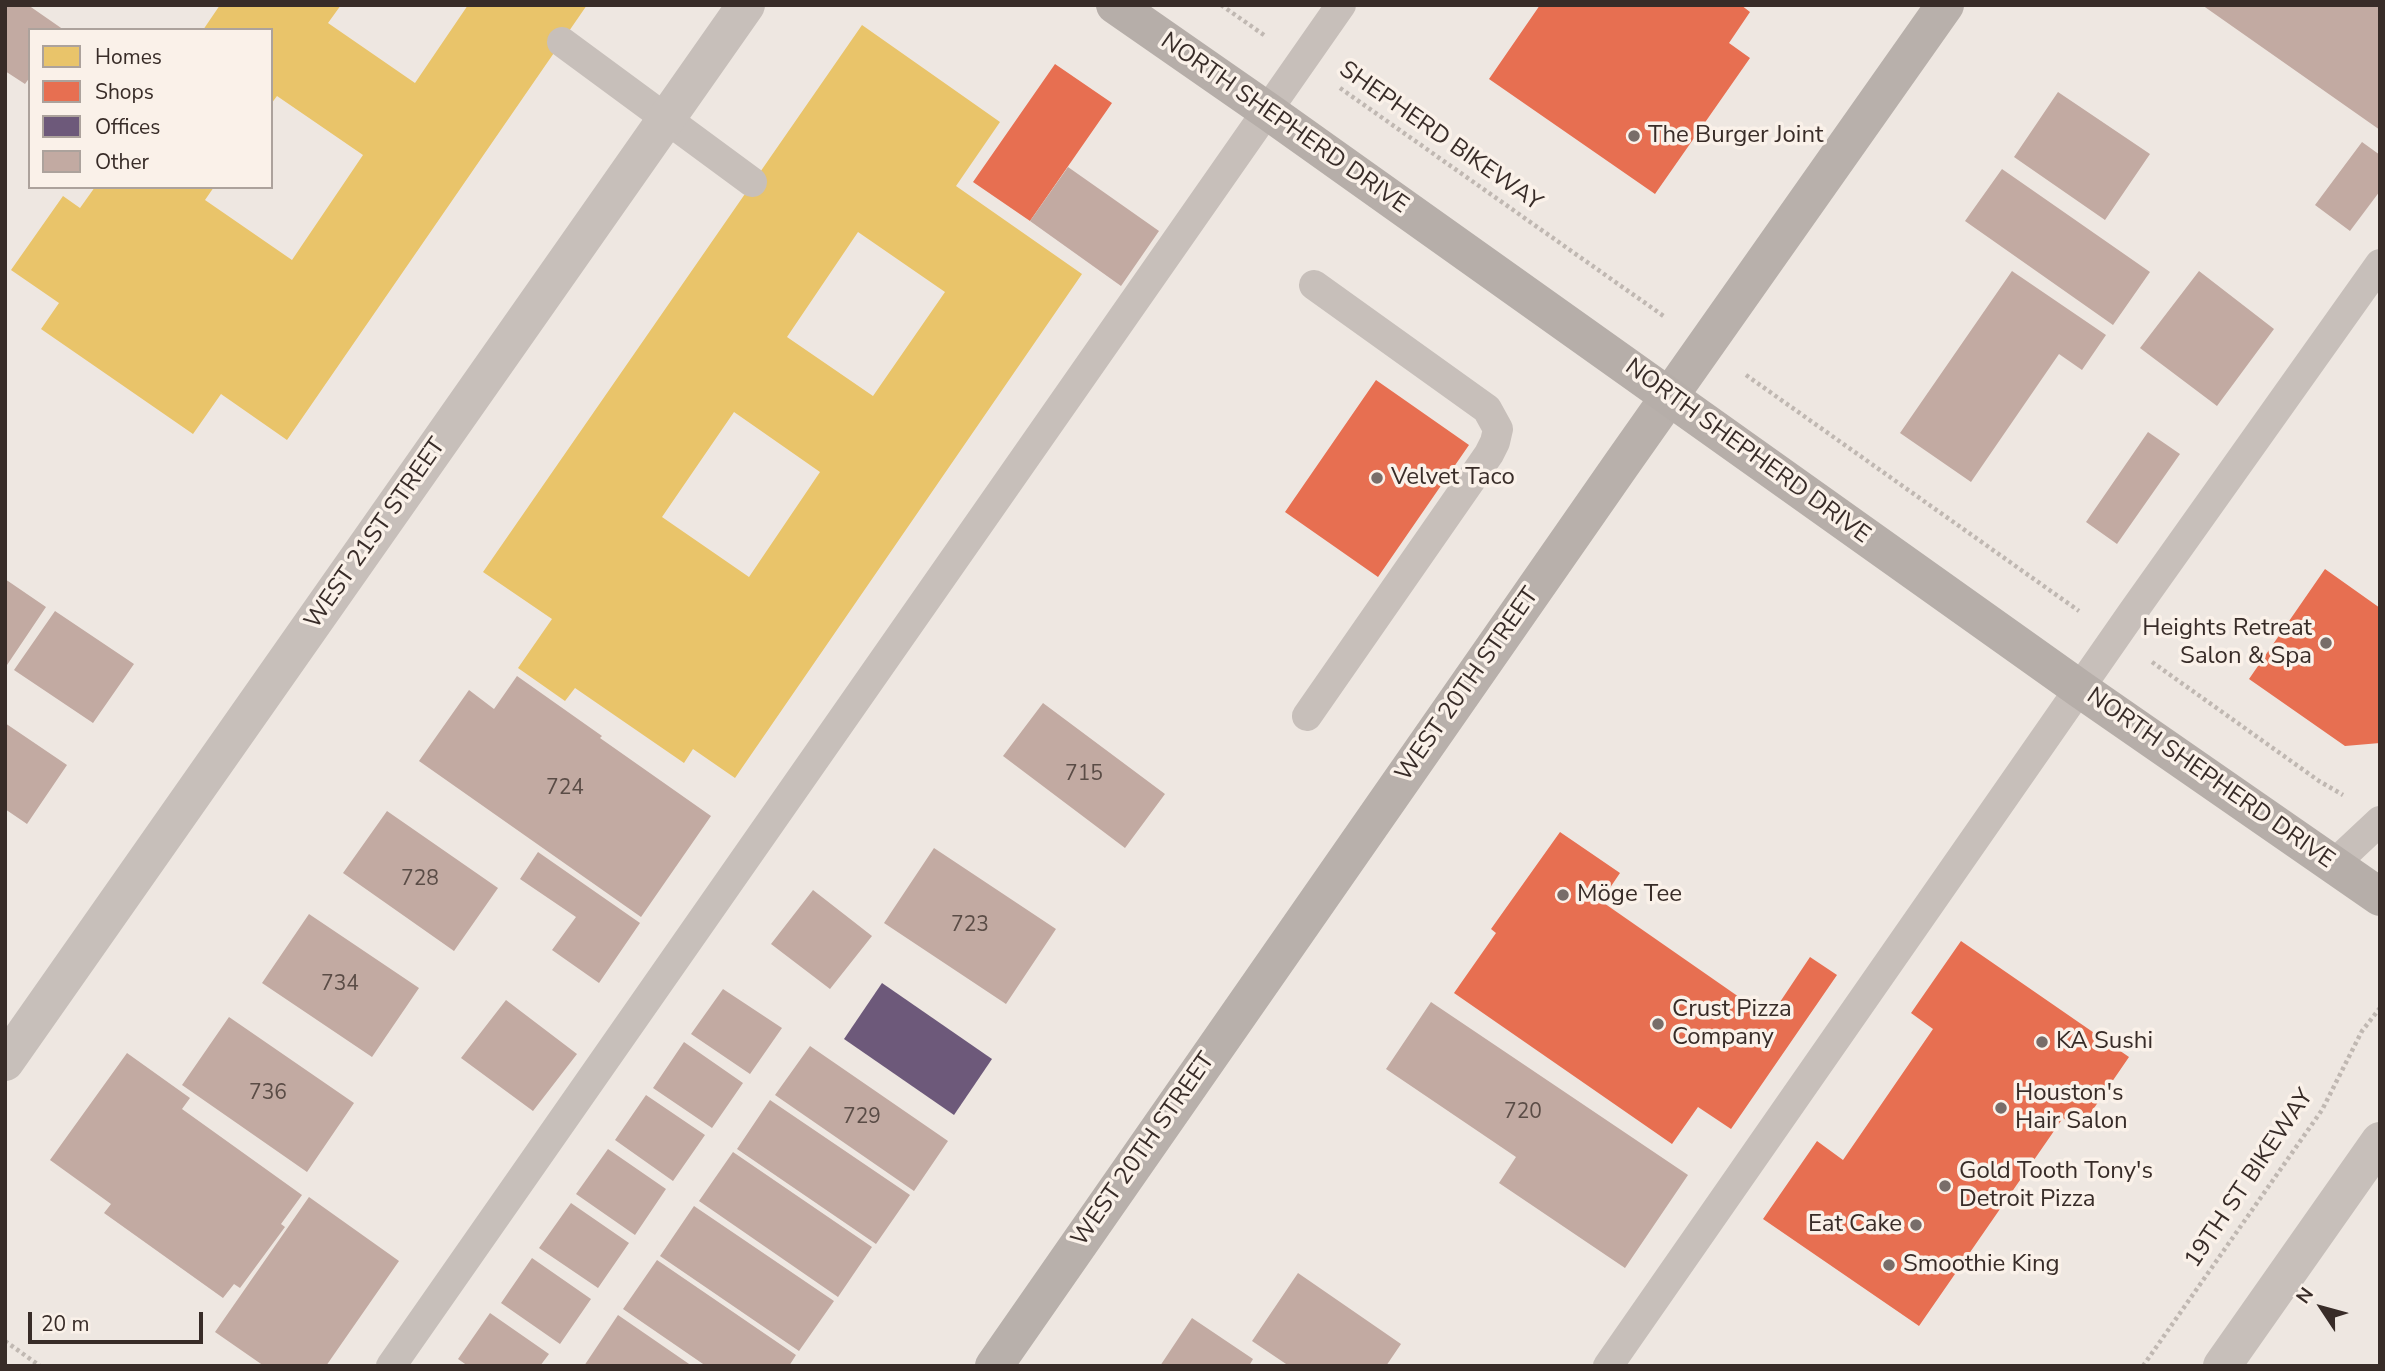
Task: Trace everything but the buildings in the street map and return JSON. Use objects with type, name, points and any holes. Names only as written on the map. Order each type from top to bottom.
[{"type":"main road","name":"WEST 20TH STREET","points":[[994,1366],[1945,5]]},
{"type":"main road","name":"NORTH SHEPHERD DRIVE","points":[[1118,6],[2080,688],[2380,897]]},
{"type":"street","name":"WEST 21ST STREET","points":[[5,1062],[746,5]]},
{"type":"street","points":[[2222,1366],[2380,1141]]},
{"type":"lane","points":[[391,1366],[1269,112],[1341,5]]},
{"type":"lane","points":[[562,42],[752,182]]},
{"type":"lane","points":[[1608,1366],[2080,688],[2380,264]]},
{"type":"lane","points":[[1307,716],[1489,454],[1498,429],[1487,409],[1314,285]]},
{"type":"lane","points":[[2333,865],[2380,821]]},
{"type":"path","name":"SHEPHERD BIKEWAY","points":[[1221,5],[1638,298]]},
{"type":"path","name":"19TH ST BIKEWAY","points":[[2143,1366],[2322,1110],[2362,1031],[2380,1008]]},
{"type":"path","points":[[5,1341],[40,1366]]},
{"type":"place","name":"The Burger Joint","points":[[1634,136]]},
{"type":"place","name":"Velvet Taco","points":[[1377,478]]},
{"type":"place","name":"Heights Retreat Salon & Spa","points":[[2326,643]]},
{"type":"place","name":"Möge Tee","points":[[1563,895]]},
{"type":"place","name":"Crust Pizza Company","points":[[1658,1024]]},
{"type":"place","name":"KA Sushi","points":[[2042,1042]]},
{"type":"place","name":"Houston's Hair Salon","points":[[2001,1108]]},
{"type":"place","name":"Gold Tooth Tony's Detroit Pizza","points":[[1945,1186]]},
{"type":"place","name":"Eat Cake","points":[[1916,1225]]},
{"type":"place","name":"Smoothie King","points":[[1889,1265]]}]
